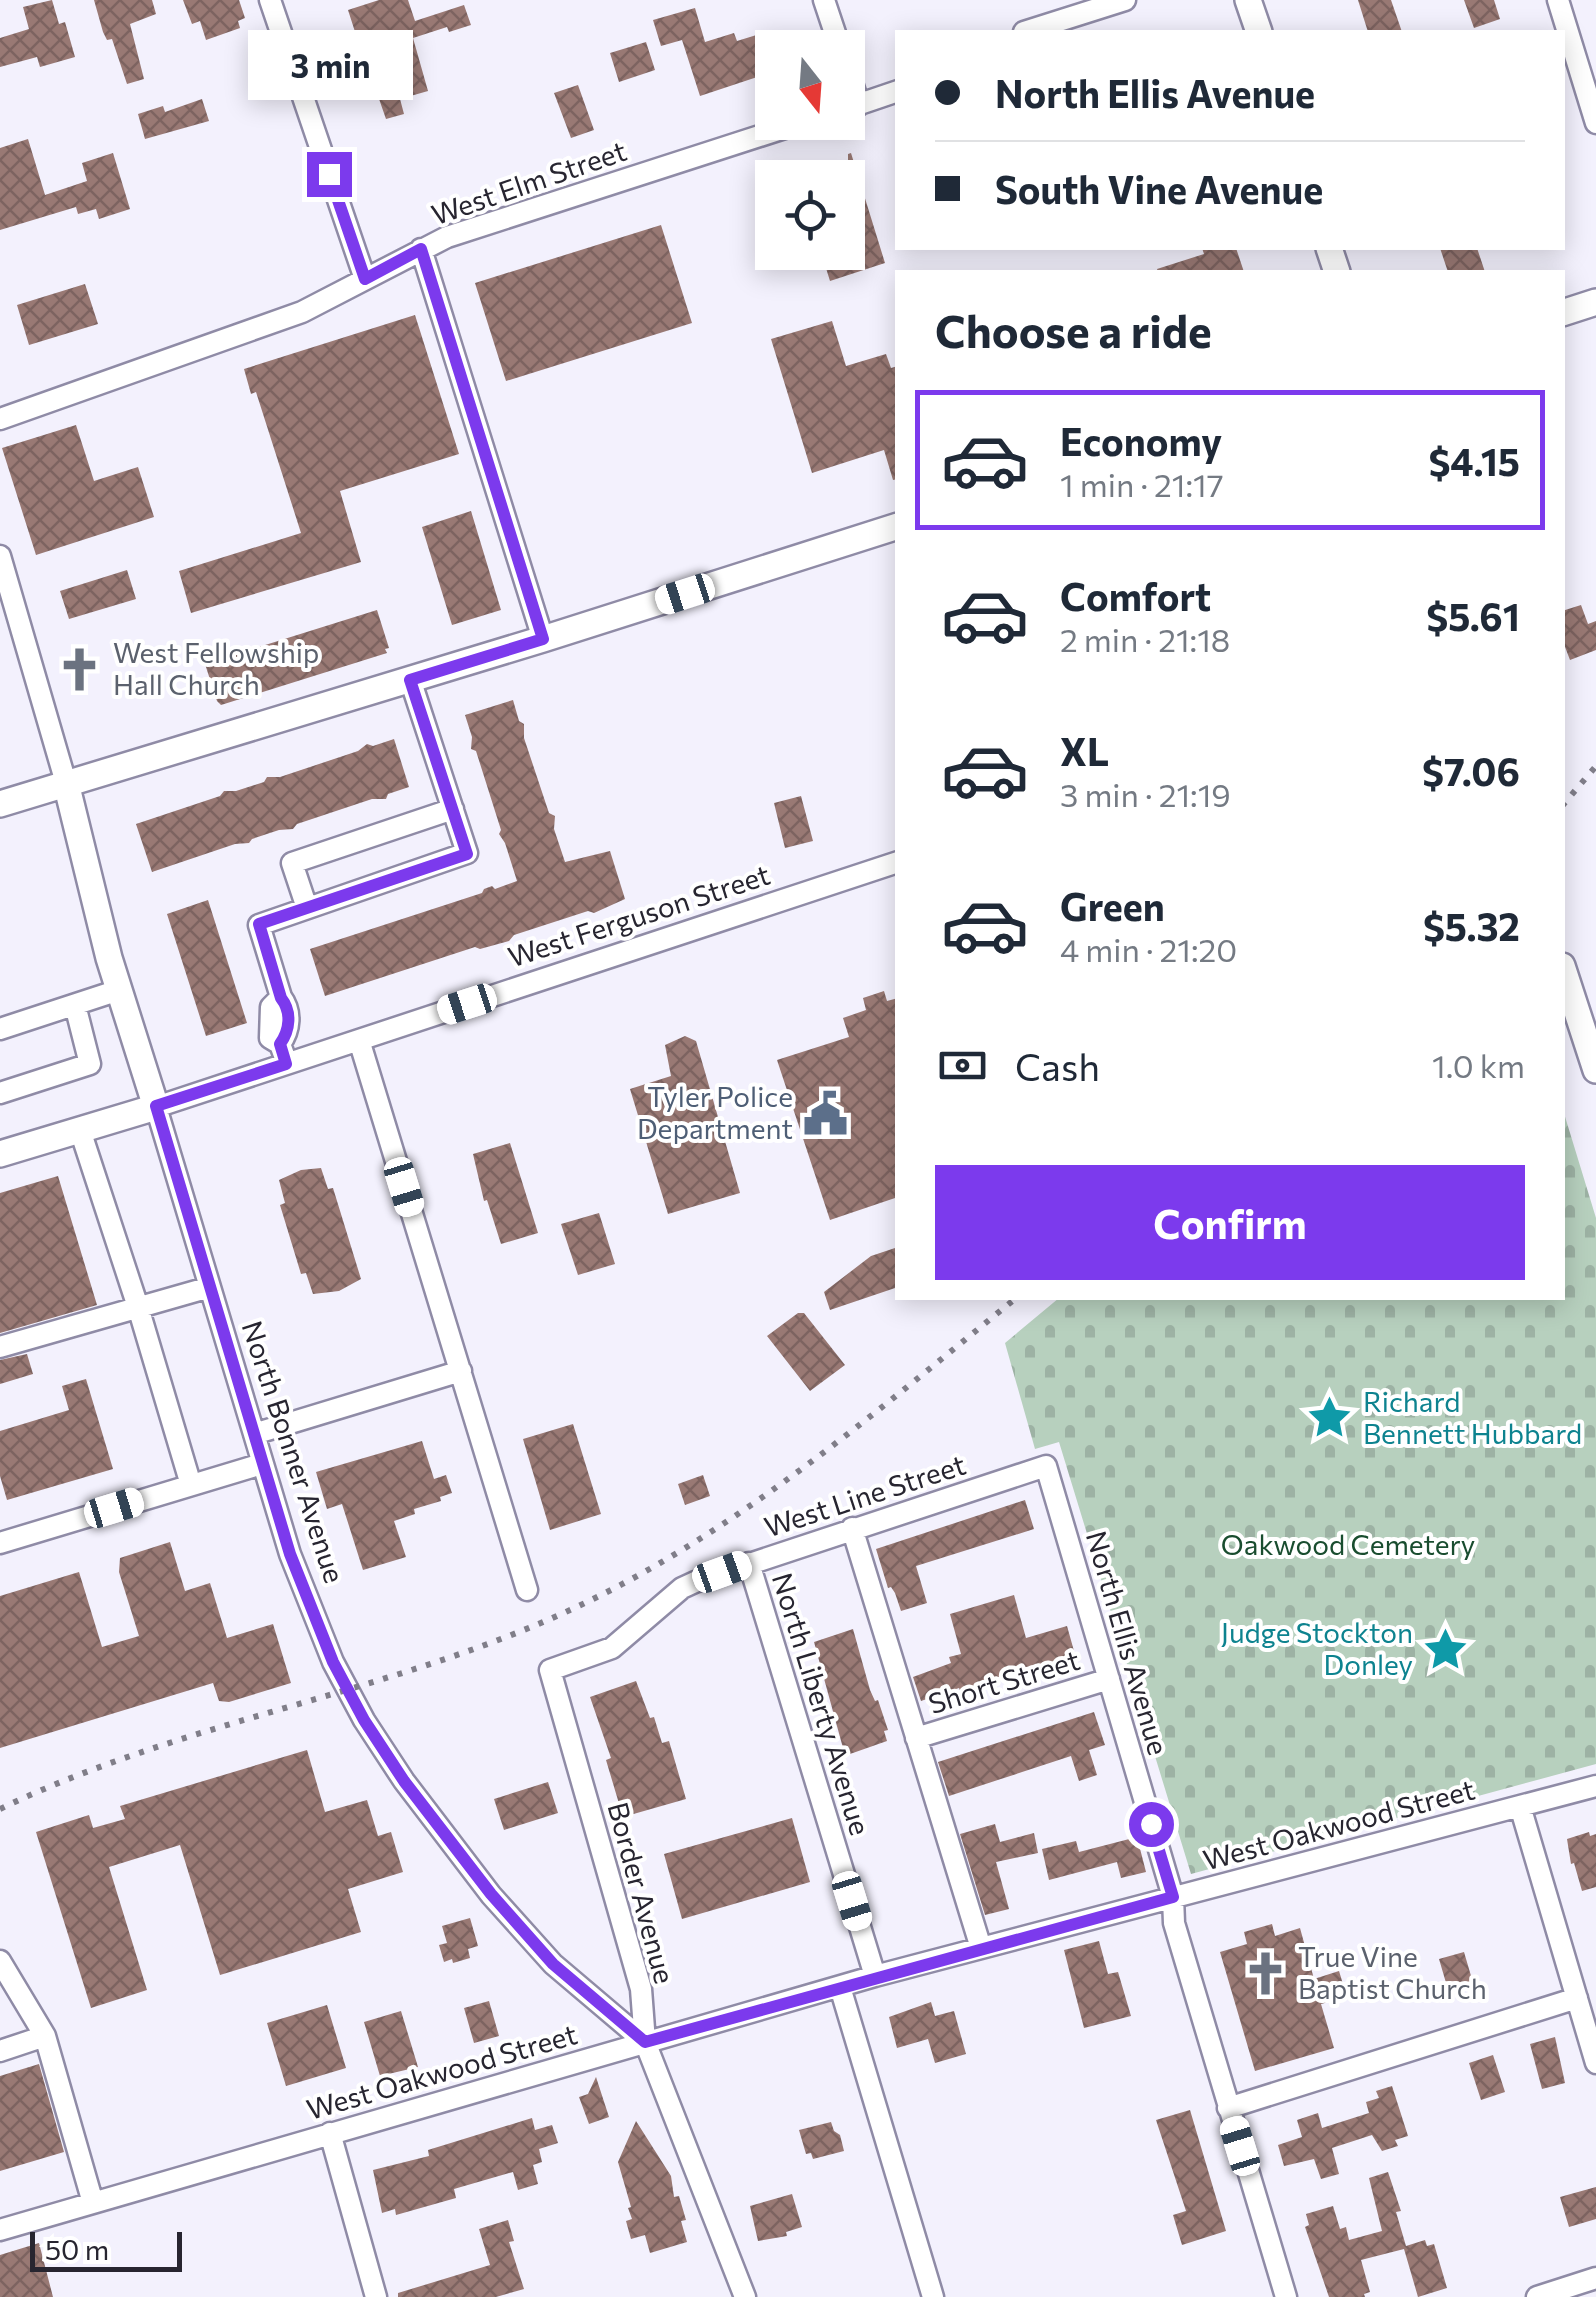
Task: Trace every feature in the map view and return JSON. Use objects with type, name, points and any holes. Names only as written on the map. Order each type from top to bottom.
[{"type":"main road","points":[[1248,0],[1258,30]]},
{"type":"main road","points":[[1565,312],[1596,302]]},
{"type":"main road","points":[[0,804],[895,527]]},
{"type":"main road","name":"North Bonner Avenue","points":[[66,783],[119,990],[156,1106]]},
{"type":"main road","points":[[1565,975],[1596,1070]]},
{"type":"main road","name":"West Ferguson Street","points":[[0,1154],[156,1106]]},
{"type":"street","points":[[270,0],[365,279]]},
{"type":"street","points":[[824,0],[834,30]]},
{"type":"street","points":[[1030,30],[1125,0]]},
{"type":"street","points":[[1558,0],[1596,123]]},
{"type":"street","points":[[865,102],[895,93]]},
{"type":"street","name":"West Elm Street","points":[[0,419],[302,312],[421,249],[484,224],[755,137]]},
{"type":"street","points":[[421,249],[543,639]]},
{"type":"street","points":[[0,556],[66,783]]},
{"type":"street","points":[[283,1054],[270,1038],[270,1007],[281,998],[259,924],[467,854],[410,680]]},
{"type":"street","points":[[307,908],[292,863],[452,809]]},
{"type":"street","name":"West Ferguson Street","points":[[156,1106],[283,1054],[359,1040],[895,863]]},
{"type":"street","points":[[0,1029],[119,990]]},
{"type":"street","points":[[0,1092],[90,1064],[75,1005]]},
{"type":"street","points":[[359,1040],[527,1590]]},
{"type":"street","name":"North Bonner Avenue","points":[[156,1106],[290,1554],[333,1662],[364,1720],[404,1781],[491,1894],[553,1964],[645,2042]]},
{"type":"street","points":[[80,1130],[191,1485]]},
{"type":"street","points":[[0,1347],[210,1287]]},
{"type":"street","points":[[254,1434],[461,1371]]},
{"type":"street","points":[[0,1543],[262,1464]]},
{"type":"street","name":"West Line Street","points":[[550,1670],[612,1648],[682,1588],[749,1562],[1046,1466]]},
{"type":"street","name":"North Ellis Avenue","points":[[1046,1466],[1173,1897],[1174,1923],[1286,2297]]},
{"type":"street","points":[[852,1528],[981,1948]]},
{"type":"street","name":"North Liberty Avenue","points":[[749,1562],[875,1976]]},
{"type":"street","name":"Border Avenue","points":[[550,1670],[641,1989],[645,2042],[746,2297]]},
{"type":"street","name":"Short Street","points":[[916,1738],[1109,1679]]},
{"type":"street","name":"West Oakwood Street","points":[[0,2230],[875,1976],[1596,1786]]},
{"type":"street","points":[[1520,1806],[1596,2063]]},
{"type":"street","points":[[0,1961],[45,2036],[92,2203]]},
{"type":"street","points":[[840,1988],[932,2297]]},
{"type":"street","points":[[1228,2108],[1577,1998]]},
{"type":"street","points":[[0,2051],[45,2036]]},
{"type":"street","points":[[330,2133],[376,2297]]},
{"type":"street","points":[[1537,2297],[1596,2278]]},
{"type":"green space","name":"Oakwood Cemetery","points":[[1565,1117],[1596,1218],[1596,1764],[1191,1874],[1059,1442],[1035,1449],[1005,1343],[1057,1300],[1565,1300]]},
{"type":"building","points":[[52,0],[59,24],[65,22],[75,57],[40,67],[37,57],[0,67],[0,38],[29,29],[23,7]]},
{"type":"building","points":[[94,0],[152,0],[156,14],[130,24],[144,79],[127,84],[112,39],[107,40],[103,32]]},
{"type":"building","points":[[183,0],[239,0],[245,18],[238,21],[240,28],[206,40],[200,21],[192,24]]},
{"type":"building","points":[[379,0],[408,0],[415,21],[464,5],[471,25],[449,32],[447,27],[413,38],[428,91],[400,99],[404,114],[386,119],[370,73],[375,71],[364,36],[357,38],[348,10]]},
{"type":"building","points":[[1358,0],[1391,0],[1401,30],[1367,30]]},
{"type":"building","points":[[1464,0],[1494,0],[1500,19],[1474,28]]},
{"type":"building","points":[[695,8],[705,42],[734,33],[737,41],[755,35],[755,78],[700,96],[682,40],[661,46],[653,20]]},
{"type":"building","points":[[646,42],[655,70],[619,82],[610,53]]},
{"type":"building","points":[[578,85],[594,130],[571,138],[554,93]]},
{"type":"building","points":[[202,99],[209,121],[145,139],[138,114],[163,106],[165,112]]},
{"type":"building","points":[[28,139],[45,195],[87,181],[82,163],[113,153],[130,209],[99,219],[96,209],[78,214],[76,207],[0,230],[0,148]]},
{"type":"building","points":[[865,198],[885,263],[865,270]]},
{"type":"building","points":[[661,225],[692,323],[506,381],[475,283]]},
{"type":"building","points":[[1203,250],[1237,250],[1243,270],[1157,269],[1204,254]]},
{"type":"building","points":[[1441,250],[1478,250],[1484,270],[1447,270]]},
{"type":"building","points":[[827,270],[864,270],[830,281]]},
{"type":"building","points":[[85,284],[98,324],[29,345],[17,305]]},
{"type":"building","points":[[415,315],[459,454],[340,491],[361,562],[191,613],[179,571],[301,533],[256,392],[251,394],[244,369]]},
{"type":"building","points":[[832,321],[846,366],[886,354],[891,368],[895,367],[895,480],[884,450],[812,473],[771,339]]},
{"type":"building","points":[[76,425],[94,481],[138,467],[154,517],[36,555],[2,448]]},
{"type":"building","points":[[471,511],[501,610],[452,625],[422,527]]},
{"type":"building","points":[[127,570],[136,599],[69,619],[60,591]]},
{"type":"building","points":[[1581,605],[1588,624],[1596,621],[1596,650],[1570,660],[1565,647],[1565,610]]},
{"type":"building","points":[[377,610],[389,648],[385,649],[387,653],[221,705],[217,701],[205,664]]},
{"type":"building","points":[[513,700],[519,721],[524,724],[524,738],[549,813],[555,816],[554,829],[565,862],[610,851],[625,899],[594,913],[588,911],[514,935],[509,941],[475,947],[325,996],[310,949],[482,893],[492,886],[495,889],[517,881],[499,834],[476,751],[471,749],[472,737],[465,715]]},
{"type":"building","points":[[394,739],[409,787],[388,794],[386,799],[372,799],[297,824],[293,829],[279,830],[152,872],[136,824],[220,796],[224,791],[236,791],[264,782],[267,777],[280,777],[358,751],[367,744],[373,746]]},
{"type":"building","points":[[801,796],[813,841],[785,848],[774,803]]},
{"type":"building","points":[[208,900],[247,1023],[206,1036],[167,914]]},
{"type":"building","name":"Tyler Police Department","points":[[884,991],[887,1001],[895,999],[895,1198],[830,1220],[777,1060],[849,1037],[843,1018],[866,1010],[863,998]]},
{"type":"building","points":[[685,1036],[696,1041],[740,1193],[668,1214],[630,1089],[671,1076],[665,1045]]},
{"type":"building","points":[[510,1143],[538,1233],[501,1244],[487,1200],[484,1201],[473,1154]]},
{"type":"building","points":[[321,1168],[328,1189],[333,1188],[361,1279],[339,1291],[313,1294],[306,1273],[301,1274],[280,1205],[285,1203],[279,1180],[301,1170]]},
{"type":"building","points":[[58,1176],[97,1305],[0,1333],[0,1193]]},
{"type":"building","points":[[599,1213],[615,1264],[578,1275],[561,1224]]},
{"type":"building","points":[[895,1248],[895,1288],[830,1310],[824,1292],[871,1256]]},
{"type":"building","points":[[798,1313],[804,1313],[845,1365],[810,1391],[767,1336]]},
{"type":"building","points":[[27,1354],[33,1374],[0,1384],[0,1360]]},
{"type":"building","points":[[86,1379],[113,1469],[7,1500],[0,1476],[0,1431],[69,1410],[62,1386]]},
{"type":"building","points":[[573,1424],[601,1514],[550,1530],[523,1439]]},
{"type":"building","points":[[422,1441],[434,1479],[446,1475],[452,1493],[394,1521],[406,1557],[363,1570],[342,1504],[327,1509],[316,1472]]},
{"type":"building","points":[[703,1475],[710,1496],[685,1505],[678,1484]]},
{"type":"building","points":[[1025,1500],[1034,1529],[916,1566],[927,1603],[901,1611],[895,1593],[888,1588],[876,1549]]},
{"type":"building","points":[[170,1542],[185,1591],[210,1583],[227,1638],[273,1624],[291,1683],[229,1702],[219,1701],[213,1683],[0,1748],[0,1596],[79,1572],[102,1647],[139,1636],[119,1572],[120,1558]]},
{"type":"building","points":[[1014,1595],[1026,1638],[1067,1626],[1072,1656],[988,1680],[989,1683],[961,1693],[959,1688],[921,1701],[913,1677],[951,1663],[949,1657],[961,1654],[950,1614]]},
{"type":"building","points":[[853,1629],[870,1690],[878,1700],[888,1730],[884,1731],[887,1741],[850,1754],[847,1747],[843,1748],[814,1642]]},
{"type":"building","points":[[636,1681],[662,1743],[669,1741],[686,1799],[623,1817],[606,1760],[611,1758],[590,1697]]},
{"type":"building","points":[[1094,1712],[1105,1745],[1089,1750],[1097,1775],[1079,1781],[1071,1756],[949,1796],[938,1762]]},
{"type":"building","points":[[307,1750],[325,1812],[367,1800],[378,1836],[391,1832],[403,1872],[348,1889],[361,1932],[220,1975],[180,1845],[109,1867],[147,1990],[91,2008],[36,1832],[89,1815],[93,1828],[125,1819],[120,1806]]},
{"type":"building","points":[[548,1782],[558,1813],[504,1830],[494,1799]]},
{"type":"building","points":[[792,1818],[810,1882],[682,1919],[664,1854]]},
{"type":"building","points":[[995,1824],[1000,1842],[1034,1833],[1038,1853],[996,1862],[1009,1909],[985,1915],[960,1834]]},
{"type":"building","points":[[1589,1832],[1590,1836],[1596,1834],[1596,1887],[1582,1891],[1574,1863],[1571,1864],[1567,1839]]},
{"type":"building","points":[[1137,1837],[1146,1872],[1121,1878],[1117,1862],[1049,1880],[1042,1849],[1076,1841],[1079,1852]]},
{"type":"building","points":[[470,1918],[478,1946],[468,1949],[470,1958],[444,1962],[439,1945],[447,1943],[442,1926]]},
{"type":"building","points":[[1272,1924],[1275,1936],[1300,1928],[1314,1979],[1339,1971],[1347,1997],[1321,2004],[1334,2048],[1255,2071],[1220,1952],[1247,1944],[1244,1932]]},
{"type":"building","points":[[1099,1941],[1108,1974],[1118,1972],[1131,2016],[1084,2028],[1064,1950]]},
{"type":"building","points":[[1464,1952],[1474,1986],[1449,1993],[1439,1959]]},
{"type":"building","points":[[489,2001],[499,2036],[474,2043],[464,2008]]},
{"type":"building","points":[[931,2002],[935,2016],[954,2011],[966,2054],[935,2063],[928,2039],[897,2048],[889,2017]]},
{"type":"building","points":[[327,2005],[346,2068],[286,2086],[267,2023]]},
{"type":"building","points":[[401,2011],[418,2067],[380,2076],[364,2022]]},
{"type":"building","points":[[1555,2037],[1565,2083],[1542,2089],[1530,2044]]},
{"type":"building","points":[[1493,2055],[1505,2092],[1481,2100],[1469,2063]]},
{"type":"building","points":[[39,2064],[64,2152],[0,2171],[0,2076]]},
{"type":"building","points":[[596,2077],[609,2117],[589,2124],[579,2097],[588,2094]]},
{"type":"building","points":[[1392,2086],[1408,2136],[1395,2140],[1398,2146],[1382,2151],[1372,2135],[1332,2148],[1339,2174],[1321,2179],[1314,2159],[1284,2166],[1278,2145],[1302,2137],[1297,2120],[1318,2113],[1322,2128],[1369,2113],[1366,2102],[1379,2098],[1376,2091]]},
{"type":"building","points":[[1190,2110],[1226,2231],[1182,2245],[1173,2215],[1186,2211],[1156,2120]]},
{"type":"building","points":[[532,2118],[535,2130],[552,2125],[558,2143],[539,2149],[542,2162],[533,2165],[538,2184],[518,2190],[513,2172],[454,2189],[456,2198],[396,2215],[395,2209],[382,2213],[373,2170],[429,2156],[428,2150]]},
{"type":"building","points":[[636,2121],[671,2176],[674,2197],[679,2196],[686,2220],[681,2221],[687,2242],[650,2253],[645,2235],[631,2239],[626,2221],[632,2219],[628,2208],[631,2207],[618,2162]]},
{"type":"building","points":[[831,2122],[844,2151],[813,2159],[811,2153],[806,2154],[799,2130]]},
{"type":"building","points":[[1388,2172],[1401,2211],[1396,2212],[1406,2246],[1425,2240],[1427,2246],[1434,2244],[1447,2288],[1418,2297],[1404,2249],[1361,2260],[1370,2292],[1365,2297],[1329,2297],[1305,2227],[1309,2225],[1306,2214],[1333,2206],[1340,2229],[1346,2227],[1349,2240],[1382,2231],[1369,2178]]},
{"type":"building","points":[[1596,2187],[1596,2219],[1569,2227],[1560,2197]]},
{"type":"building","points":[[792,2194],[802,2227],[786,2232],[787,2236],[758,2241],[750,2206]]},
{"type":"building","points":[[508,2220],[514,2241],[509,2242],[524,2289],[496,2297],[398,2297],[398,2293],[490,2265],[479,2229]]},
{"type":"building","points":[[39,2243],[53,2297],[0,2297],[0,2255]]},
{"type":"railway","points":[[1565,802],[1596,766]]},
{"type":"railway","points":[[0,1809],[133,1755],[476,1648],[608,1591],[671,1557],[791,1477],[1014,1300]]},
{"type":"place","name":"West Fellowship Hall Church","points":[[80,669]]},
{"type":"place","name":"Tyler Police Department","points":[[826,1113]]},
{"type":"place","name":"Richard Bennett Hubbard","points":[[1330,1418]]},
{"type":"place","name":"Judge Stockton Donley","points":[[1446,1649]]},
{"type":"place","name":"True Vine Baptist Church","points":[[1265,1973]]},
{"type":"route","points":[[329,174],[365,279],[421,249],[543,639],[410,680],[467,854],[259,924],[281,998],[288,1007],[288,1034],[280,1044],[286,1064],[156,1106],[290,1554],[333,1662],[364,1720],[404,1781],[491,1894],[553,1964],[645,2042],[1173,1897],[1151,1824]]}]
